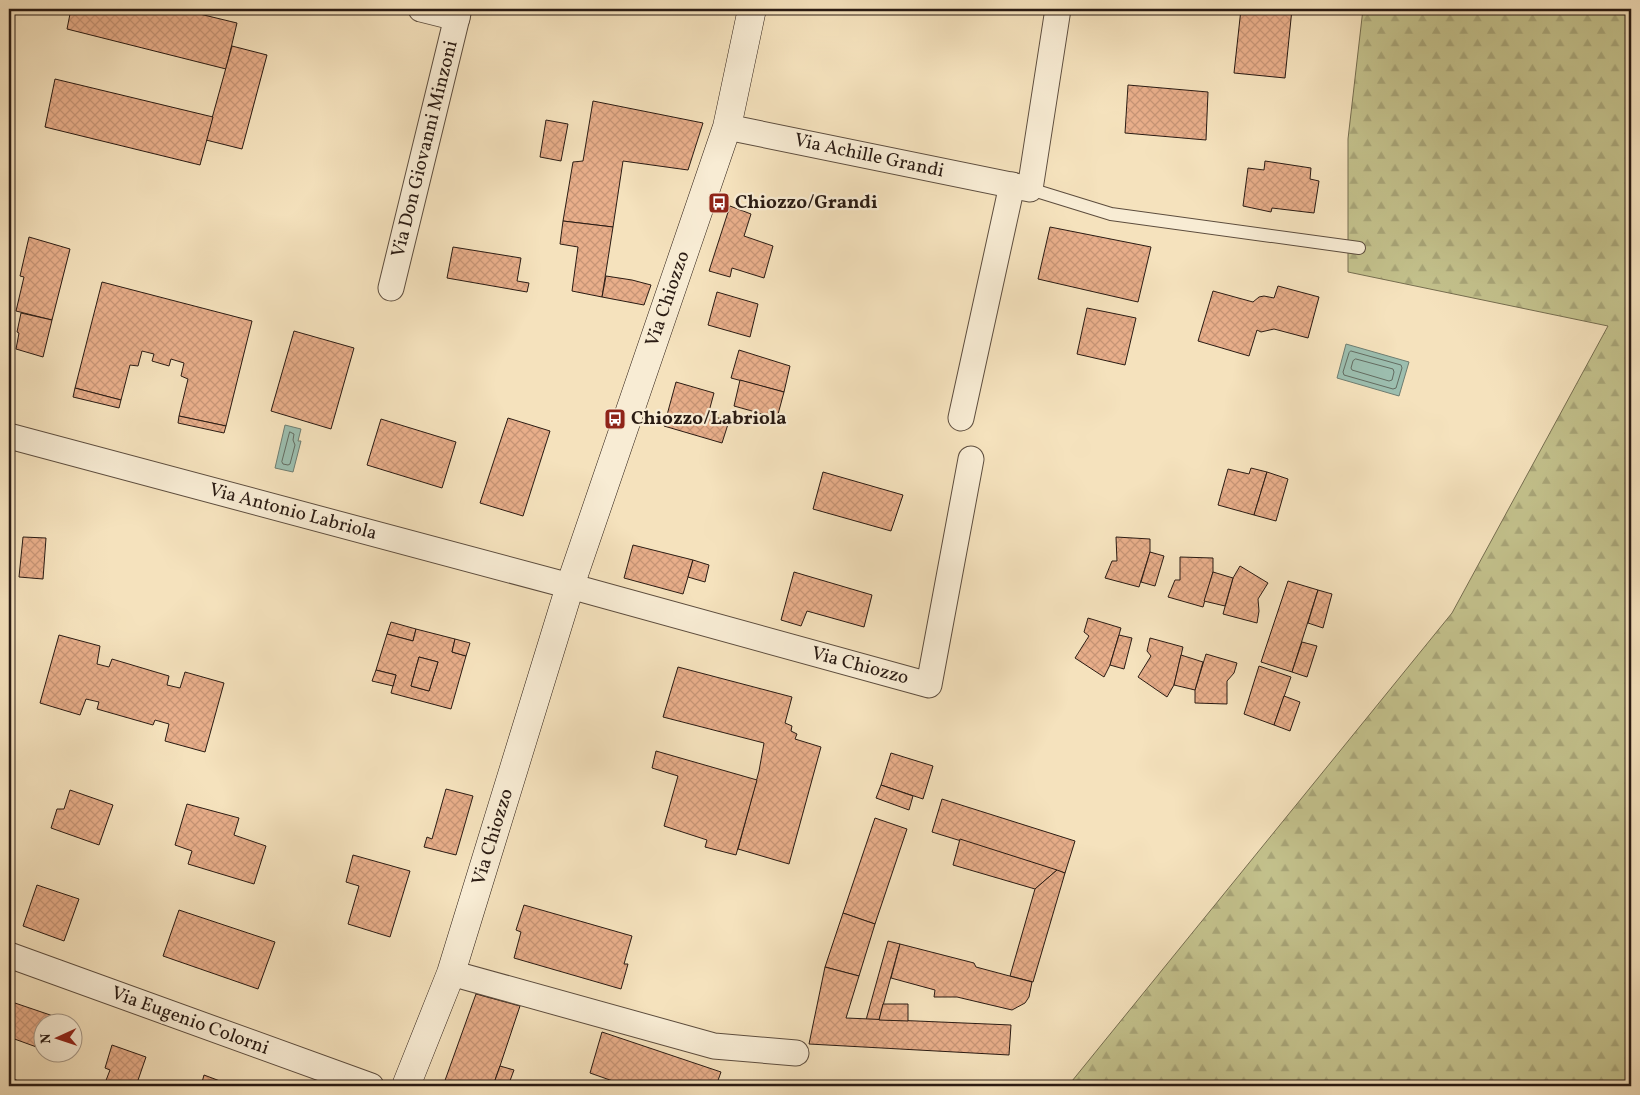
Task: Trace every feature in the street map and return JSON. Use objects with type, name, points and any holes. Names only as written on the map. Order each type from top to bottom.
[{"type":"street","points":[[421,9],[458,14]]},
{"type":"street","name":"Via Chiozzo","points":[[406,1086],[451,973],[570,586],[727,127],[752,9]]},
{"type":"street","points":[[961,418],[1021,187],[1058,9]]},
{"type":"street","name":"Via Don Giovanni Minzoni","points":[[391,288],[458,14]]},
{"type":"street","name":"Via Achille Grandi","points":[[727,127],[1021,187]]},
{"type":"street","name":"Via Antonio Labriola","points":[[13,437],[570,586]]},
{"type":"street","name":"Via Chiozzo","points":[[570,586],[929,685],[971,459]]},
{"type":"street","name":"Via Eugenio Colorni","points":[[9,955],[371,1086]]},
{"type":"street","points":[[451,973],[714,1046],[796,1053]]},
{"type":"lane","points":[[1021,187],[1111,214],[1359,248]]},
{"type":"green space","points":[[1363,9],[1631,9],[1631,1086],[1063,1086],[1072,1081],[1452,613],[1608,326],[1348,272],[1348,139]]},
{"type":"water","points":[[1346,344],[1409,362],[1399,396],[1337,378]]},
{"type":"water","points":[[285,425],[301,429],[298,441],[301,441],[293,472],[275,468]]},
{"type":"building","points":[[71,9],[179,9],[237,23],[226,69],[67,29]]},
{"type":"building","points":[[1241,9],[1292,9],[1285,78],[1234,73]]},
{"type":"building","points":[[232,46],[267,55],[242,149],[206,140]]},
{"type":"building","points":[[55,79],[213,117],[200,165],[45,127]]},
{"type":"building","points":[[1128,85],[1208,92],[1206,140],[1125,133]]},
{"type":"building","points":[[593,101],[703,123],[688,170],[623,161],[613,227],[563,221],[573,162],[583,161]]},
{"type":"building","points":[[546,120],[568,124],[561,161],[540,157]]},
{"type":"building","points":[[1265,161],[1311,168],[1310,179],[1319,181],[1314,213],[1272,208],[1271,212],[1243,206],[1248,168],[1264,170]]},
{"type":"building","points":[[730,206],[751,214],[744,236],[773,246],[764,278],[732,268],[730,277],[709,271]]},
{"type":"building","points":[[563,221],[613,227],[602,297],[572,291],[578,247],[560,244]]},
{"type":"building","points":[[1050,227],[1151,247],[1138,302],[1038,279]]},
{"type":"building","points":[[29,237],[70,249],[52,320],[16,311],[24,277],[20,276]]},
{"type":"building","points":[[453,247],[521,258],[517,281],[529,283],[527,292],[447,278]]},
{"type":"building","points":[[606,276],[651,285],[644,305],[602,297]]},
{"type":"building","points":[[102,282],[252,321],[226,426],[179,416],[188,379],[181,376],[184,363],[171,359],[169,366],[152,361],[154,354],[142,351],[138,366],[130,365],[121,400],[75,388]]},
{"type":"building","points":[[1278,286],[1319,297],[1308,338],[1274,329],[1261,332],[1257,330],[1249,356],[1198,341],[1213,291],[1253,302],[1259,297],[1264,296],[1274,298]]},
{"type":"building","points":[[717,292],[758,304],[750,337],[708,325]]},
{"type":"building","points":[[1087,308],[1136,318],[1125,365],[1077,354]]},
{"type":"building","points":[[21,313],[52,320],[43,357],[16,349]]},
{"type":"building","points":[[294,331],[354,348],[331,429],[271,411]]},
{"type":"building","points":[[739,350],[790,366],[784,392],[731,378]]},
{"type":"building","points":[[740,380],[784,392],[777,418],[734,406]]},
{"type":"building","points":[[676,382],[714,393],[708,415],[729,421],[722,443],[664,426]]},
{"type":"building","points":[[75,388],[121,400],[119,408],[73,397]]},
{"type":"building","points":[[179,416],[226,426],[224,433],[178,423]]},
{"type":"building","points":[[508,418],[550,431],[523,516],[480,503]]},
{"type":"building","points":[[381,419],[456,442],[442,488],[367,465]]},
{"type":"building","points":[[1251,468],[1267,472],[1254,515],[1218,505],[1228,469],[1249,474]]},
{"type":"building","points":[[823,472],[903,495],[891,531],[813,509]]},
{"type":"building","points":[[1267,472],[1288,479],[1276,521],[1254,515]]},
{"type":"building","points":[[23,537],[46,538],[43,579],[19,577]]},
{"type":"building","points":[[1116,537],[1150,539],[1150,552],[1139,587],[1105,578],[1112,561],[1117,561]]},
{"type":"building","points":[[633,545],[693,560],[683,594],[624,578]]},
{"type":"building","points":[[1150,552],[1164,556],[1155,586],[1141,582]]},
{"type":"building","points":[[1180,557],[1213,558],[1213,572],[1203,607],[1168,597],[1175,580],[1180,580]]},
{"type":"building","points":[[693,560],[709,565],[705,582],[688,577]]},
{"type":"building","points":[[1240,566],[1268,583],[1258,599],[1257,623],[1223,614],[1233,578]]},
{"type":"building","points":[[794,572],[872,595],[864,627],[807,611],[801,626],[781,620]]},
{"type":"building","points":[[1213,572],[1233,578],[1225,606],[1204,601]]},
{"type":"building","points":[[1288,581],[1318,590],[1292,672],[1261,662]]},
{"type":"building","points":[[1318,590],[1332,594],[1323,628],[1308,623]]},
{"type":"building","points":[[1088,618],[1121,628],[1110,665],[1104,677],[1075,658],[1089,636],[1084,632]]},
{"type":"building","points":[[391,622],[416,629],[413,641],[387,634]]},
{"type":"building","points":[[416,629],[455,639],[452,652],[466,656],[451,709],[391,693],[396,675],[376,670],[387,634],[413,641]],"holes":[[[419,657],[438,662],[429,691],[411,686]]]},
{"type":"building","points":[[59,635],[100,646],[97,664],[109,667],[112,659],[169,676],[167,685],[180,688],[185,672],[224,683],[205,752],[165,741],[169,724],[155,720],[153,725],[97,709],[99,702],[86,699],[80,715],[40,703]]},
{"type":"building","points":[[1119,635],[1132,638],[1124,669],[1110,665]]},
{"type":"building","points":[[1150,638],[1183,647],[1174,685],[1167,697],[1138,677],[1151,656],[1147,651]]},
{"type":"building","points":[[455,639],[470,643],[466,656],[452,652]]},
{"type":"building","points":[[1302,642],[1317,646],[1307,677],[1292,672]]},
{"type":"building","points":[[1206,654],[1237,663],[1234,673],[1227,681],[1227,704],[1195,703],[1195,690]]},
{"type":"building","points":[[1181,655],[1203,662],[1195,690],[1174,685]]},
{"type":"building","points":[[419,657],[438,662],[429,691],[411,686]]},
{"type":"building","points":[[1259,666],[1291,677],[1274,725],[1244,714]]},
{"type":"building","points":[[678,667],[792,697],[785,723],[792,726],[791,731],[797,734],[795,739],[821,747],[789,864],[738,849],[759,771],[764,743],[663,717]]},
{"type":"building","points":[[376,670],[396,675],[393,686],[372,681]]},
{"type":"building","points":[[1284,696],[1300,702],[1290,731],[1274,725]]},
{"type":"building","points":[[656,751],[757,780],[736,855],[705,847],[707,840],[664,826],[678,776],[652,768]]},
{"type":"building","points":[[891,753],[933,766],[923,799],[881,785]]},
{"type":"building","points":[[881,785],[913,796],[909,810],[876,798]]},
{"type":"building","points":[[446,789],[473,796],[456,855],[424,847],[427,837],[432,839]]},
{"type":"building","points":[[70,790],[113,805],[99,845],[51,828],[57,809],[64,809]]},
{"type":"building","points":[[942,799],[1075,841],[1065,873],[932,832]]},
{"type":"building","points":[[187,804],[239,818],[234,835],[266,846],[254,884],[188,864],[192,851],[175,845]]},
{"type":"building","points":[[875,818],[907,829],[875,924],[843,913]]},
{"type":"building","points":[[960,839],[1057,870],[1035,889],[953,865]]},
{"type":"building","points":[[353,855],[410,871],[390,937],[348,924],[359,886],[346,882]]},
{"type":"building","points":[[1057,870],[1065,873],[1033,982],[1010,976],[1035,889]]},
{"type":"building","points":[[37,885],[79,899],[64,941],[23,926]]},
{"type":"building","points":[[524,905],[632,936],[624,964],[628,964],[621,989],[514,958],[521,932],[516,930]]},
{"type":"building","points":[[179,910],[275,942],[258,989],[163,956]]},
{"type":"building","points":[[843,913],[875,924],[859,976],[825,967]]},
{"type":"building","points":[[888,941],[900,944],[879,1020],[866,1020]]},
{"type":"building","points":[[900,944],[974,963],[976,967],[1032,982],[1029,997],[1025,1003],[1012,1010],[957,997],[934,997],[935,990],[891,978]]},
{"type":"building","points":[[825,967],[859,976],[846,1018],[1011,1025],[1009,1055],[809,1044]]},
{"type":"building","points":[[476,994],[520,1006],[493,1086],[443,1086]]},
{"type":"building","points":[[9,1001],[41,1012],[32,1012],[32,1045],[9,1037]]},
{"type":"building","points":[[883,1004],[908,1004],[908,1021],[879,1020]]},
{"type":"building","points":[[602,1032],[721,1072],[716,1086],[627,1086],[590,1073]]},
{"type":"building","points":[[112,1045],[146,1057],[136,1086],[114,1086],[105,1083],[110,1070],[105,1068]]},
{"type":"building","points":[[500,1066],[514,1070],[508,1086],[493,1086]]},
{"type":"building","points":[[204,1075],[228,1084],[237,1086],[201,1086]]},
{"type":"building","points":[[9,1077],[30,1086],[9,1086]]},
{"type":"place","name":"Chiozzo/Grandi","points":[[719,203]]},
{"type":"place","name":"Chiozzo/Labriola","points":[[615,419]]}]
